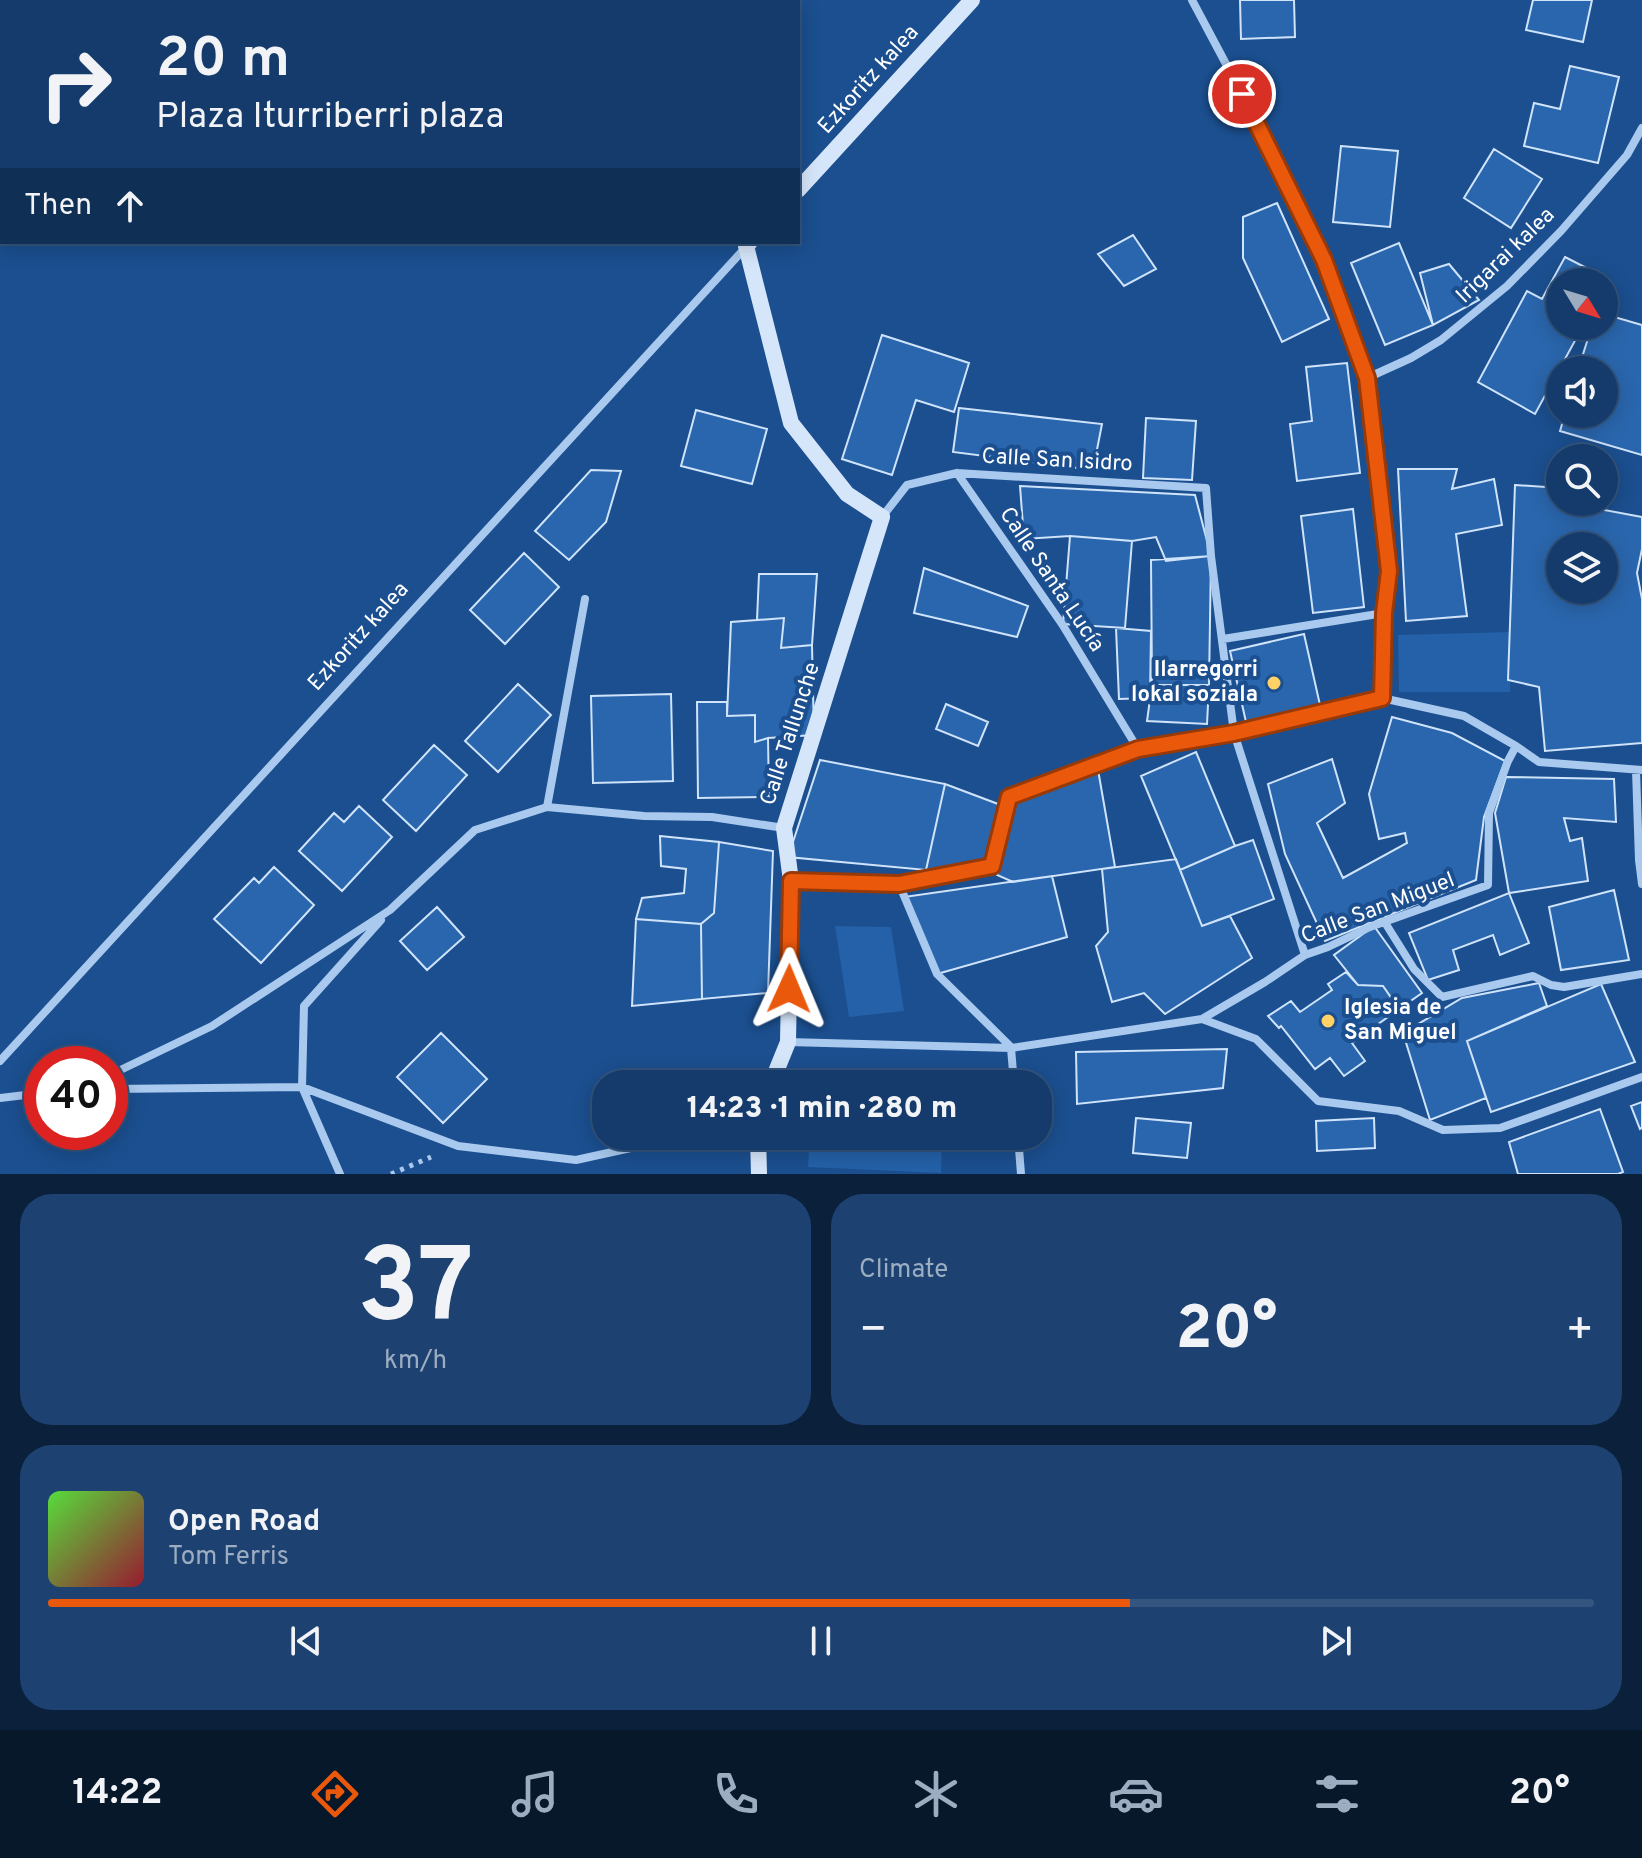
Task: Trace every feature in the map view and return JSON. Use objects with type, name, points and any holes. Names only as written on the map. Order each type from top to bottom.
[{"type":"street","name":"Ezkoritz kalea","points":[[800,188],[972,0]]},
{"type":"street","points":[[1192,0],[1324,260],[1367,378],[1389,571],[1384,613],[1382,698]]},
{"type":"street","name":"Irigarai kalea","points":[[1367,378],[1441,340],[1507,286],[1561,231],[1627,155],[1642,128]]},
{"type":"street","name":"Ezkoritz kalea","points":[[0,1061],[746,244]]},
{"type":"street","points":[[747,244],[791,423],[847,494],[882,517]]},
{"type":"street","name":"Calle San Isidro","points":[[907,485],[957,473],[1206,488],[1211,556],[1223,639]]},
{"type":"street","name":"Calle Santa Lucía","points":[[957,473],[1062,624],[1138,749]]},
{"type":"street","name":"Calle Tallunche","points":[[340,1174],[302,1087],[304,1006],[390,910],[475,830],[547,807],[644,816],[712,817],[784,828],[882,517],[907,485]]},
{"type":"street","points":[[547,807],[585,599]]},
{"type":"street","points":[[1305,955],[1234,733],[1223,639],[1384,613]]},
{"type":"street","points":[[791,881],[899,884],[992,866],[1009,797],[1138,749],[1234,733],[1382,698],[1464,716],[1539,762],[1639,770],[1642,884]]},
{"type":"street","name":"Calle San Miguel","points":[[788,1042],[1011,1048],[1202,1019],[1305,955],[1384,921],[1488,885],[1489,813],[1516,746]]},
{"type":"street","points":[[777,1070],[788,1042],[791,881],[784,828]]},
{"type":"street","points":[[899,884],[937,974],[1011,1048],[1013,1070]]},
{"type":"street","name":"Calle Tallunche","points":[[128,1066],[212,1026],[390,910]]},
{"type":"street","points":[[1384,921],[1414,969],[1442,997],[1533,976],[1551,985],[1564,987],[1642,974]]},
{"type":"street","points":[[1202,1019],[1256,1039],[1318,1101],[1399,1111],[1443,1130],[1500,1128],[1642,1077]]},
{"type":"street","points":[[128,1089],[302,1087],[458,1146],[576,1160],[621,1150]]},
{"type":"street","points":[[0,1098],[24,1095]]},
{"type":"street","points":[[758,1150],[759,1174]]},
{"type":"street","points":[[1019,1150],[1021,1174]]},
{"type":"path","points":[[391,1174],[458,1146]]},
{"type":"shaded area","points":[[1510,632],[1510,692],[1399,692],[1398,635]]},
{"type":"shaded area","points":[[835,926],[891,927],[904,1011],[849,1017]]},
{"type":"shaded area","points":[[809,1150],[942,1150],[941,1173],[808,1167]]},
{"type":"building","points":[[1240,0],[1294,0],[1295,37],[1241,39]]},
{"type":"building","points":[[1533,0],[1592,0],[1583,42],[1526,30]]},
{"type":"building","points":[[1570,66],[1619,77],[1598,163],[1524,146],[1534,103],[1560,109]]},
{"type":"building","points":[[1341,146],[1398,151],[1390,227],[1333,222]]},
{"type":"building","points":[[1494,149],[1542,179],[1511,228],[1464,198]]},
{"type":"building","points":[[1277,203],[1329,319],[1282,342],[1243,258],[1243,217]]},
{"type":"building","points":[[1133,235],[1156,269],[1124,286],[1098,254]]},
{"type":"building","points":[[1399,243],[1433,325],[1385,345],[1351,263]]},
{"type":"building","points":[[1565,257],[1586,268],[1559,268]]},
{"type":"building","points":[[1449,264],[1479,300],[1433,325],[1420,273]]},
{"type":"building","points":[[1527,291],[1542,299],[1546,292],[1546,340],[1575,340],[1567,356],[1546,356],[1546,394],[1535,414],[1478,382]]},
{"type":"building","points":[[1618,318],[1642,325],[1642,455],[1618,448],[1618,444],[1604,444],[1560,431],[1561,428],[1618,428],[1618,356],[1582,356],[1588,340],[1618,340]]},
{"type":"building","points":[[882,335],[969,363],[954,412],[916,400],[892,475],[842,459]]},
{"type":"building","points":[[1347,363],[1360,473],[1297,481],[1290,424],[1312,421],[1306,367]]},
{"type":"building","points":[[959,408],[1102,424],[1093,470],[953,452]]},
{"type":"building","points":[[696,410],[767,429],[752,484],[681,466]]},
{"type":"building","points":[[1146,418],[1196,421],[1192,480],[1143,478]]},
{"type":"building","points":[[1398,469],[1457,469],[1452,489],[1494,479],[1502,525],[1456,534],[1467,616],[1406,621]]},
{"type":"building","points":[[591,470],[621,471],[606,522],[569,560],[535,531]]},
{"type":"building","points":[[1515,485],[1546,487],[1546,516],[1618,516],[1618,513],[1642,517],[1642,549],[1637,573],[1642,599],[1642,743],[1545,751],[1539,687],[1508,680]]},
{"type":"building","points":[[1020,486],[1195,495],[1211,556],[1166,561],[1156,537],[1132,541],[1070,536],[1024,539]]},
{"type":"building","points":[[1353,509],[1364,607],[1313,613],[1301,516]]},
{"type":"building","points":[[1070,536],[1132,541],[1125,628],[1063,624]]},
{"type":"building","points":[[524,553],[559,587],[505,644],[470,610]]},
{"type":"building","points":[[1211,556],[1209,685],[1152,685],[1151,560]]},
{"type":"building","points":[[924,568],[1028,606],[1017,637],[914,613]]},
{"type":"building","points":[[759,574],[817,574],[812,645],[781,648],[784,618],[757,620]]},
{"type":"building","points":[[784,618],[781,648],[812,645],[814,735],[768,738],[755,742],[755,715],[727,716],[731,622]]},
{"type":"building","points":[[1116,628],[1151,631],[1150,698],[1119,699]]},
{"type":"building","points":[[1304,634],[1320,705],[1246,722],[1230,651]]},
{"type":"building","points":[[518,684],[551,715],[498,772],[465,741]]},
{"type":"building","points":[[1152,685],[1209,685],[1207,724],[1147,721]]},
{"type":"building","points":[[671,694],[673,781],[593,783],[591,696]]},
{"type":"building","points":[[697,702],[727,702],[727,716],[755,715],[755,742],[768,738],[769,797],[698,798]]},
{"type":"building","points":[[946,704],[988,722],[978,746],[936,729]]},
{"type":"building","points":[[1392,717],[1452,733],[1505,761],[1484,817],[1476,880],[1325,941],[1285,854],[1268,784],[1332,759],[1345,803],[1317,823],[1343,878],[1407,843],[1405,833],[1379,839],[1369,794]]},
{"type":"building","points":[[434,745],[467,775],[416,831],[383,800]]},
{"type":"building","points":[[1196,752],[1235,846],[1180,870],[1141,776]]},
{"type":"building","points":[[820,760],[945,784],[926,870],[788,857]]},
{"type":"building","points":[[1097,764],[1115,867],[1013,882],[997,875],[1009,797]]},
{"type":"building","points":[[1506,777],[1614,779],[1616,822],[1564,818],[1570,841],[1582,838],[1588,881],[1509,893],[1495,813]]},
{"type":"building","points":[[945,784],[1006,807],[992,866],[926,870]]},
{"type":"building","points":[[359,806],[392,837],[342,891],[299,851],[334,813],[344,822]]},
{"type":"building","points":[[660,836],[719,842],[714,913],[701,924],[636,919],[642,898],[684,893],[686,869],[661,866]]},
{"type":"building","points":[[1253,840],[1274,899],[1202,926],[1180,870]]},
{"type":"building","points":[[719,842],[773,851],[768,993],[702,999],[701,924],[714,913]]},
{"type":"building","points":[[1176,859],[1202,926],[1230,916],[1252,958],[1165,1014],[1144,993],[1112,1002],[1096,946],[1108,932],[1102,869]]},
{"type":"building","points":[[274,867],[314,905],[261,963],[214,919],[254,878],[259,883]]},
{"type":"building","points":[[1052,876],[1067,937],[937,974],[904,897]]},
{"type":"building","points":[[1614,890],[1629,960],[1561,970],[1549,907]]},
{"type":"building","points":[[1509,893],[1529,943],[1500,955],[1493,935],[1453,950],[1459,970],[1428,980],[1409,933]]},
{"type":"building","points":[[437,907],[464,937],[427,970],[400,941]]},
{"type":"building","points":[[636,919],[701,924],[702,999],[632,1006]]},
{"type":"building","points":[[1374,926],[1422,993],[1399,1009],[1383,986],[1358,985],[1334,955]]},
{"type":"building","name":"Iglesia de San Miguel","points":[[1346,972],[1358,985],[1383,986],[1399,1009],[1352,1043],[1365,1061],[1344,1076],[1330,1058],[1315,1069],[1281,1026],[1279,1028],[1268,1016],[1291,1001],[1300,1012],[1332,990],[1328,984]]},
{"type":"building","points":[[1539,983],[1547,1006],[1467,1041],[1486,1098],[1430,1120],[1403,1033],[1462,998]]},
{"type":"building","points":[[1601,984],[1635,1062],[1491,1112],[1467,1041]]},
{"type":"building","points":[[441,1033],[487,1079],[443,1123],[397,1077]]},
{"type":"building","points":[[1227,1049],[1223,1088],[1077,1104],[1076,1052]]},
{"type":"building","points":[[1642,1102],[1642,1128],[1640,1129],[1631,1106]]},
{"type":"building","points":[[1600,1109],[1623,1172],[1518,1174],[1509,1142]]},
{"type":"building","points":[[1136,1118],[1191,1123],[1187,1158],[1133,1153]]},
{"type":"building","points":[[1374,1118],[1375,1148],[1317,1151],[1316,1121]]},
{"type":"place","name":"Ilarregorri lokal soziala","points":[[1274,683]]},
{"type":"place","name":"Iglesia de San Miguel","points":[[1328,1021]]},
{"type":"route","points":[[789,989],[791,881],[899,884],[992,866],[1009,797],[1138,749],[1234,733],[1382,698],[1384,613],[1389,571],[1367,378],[1324,260],[1242,94]]}]
